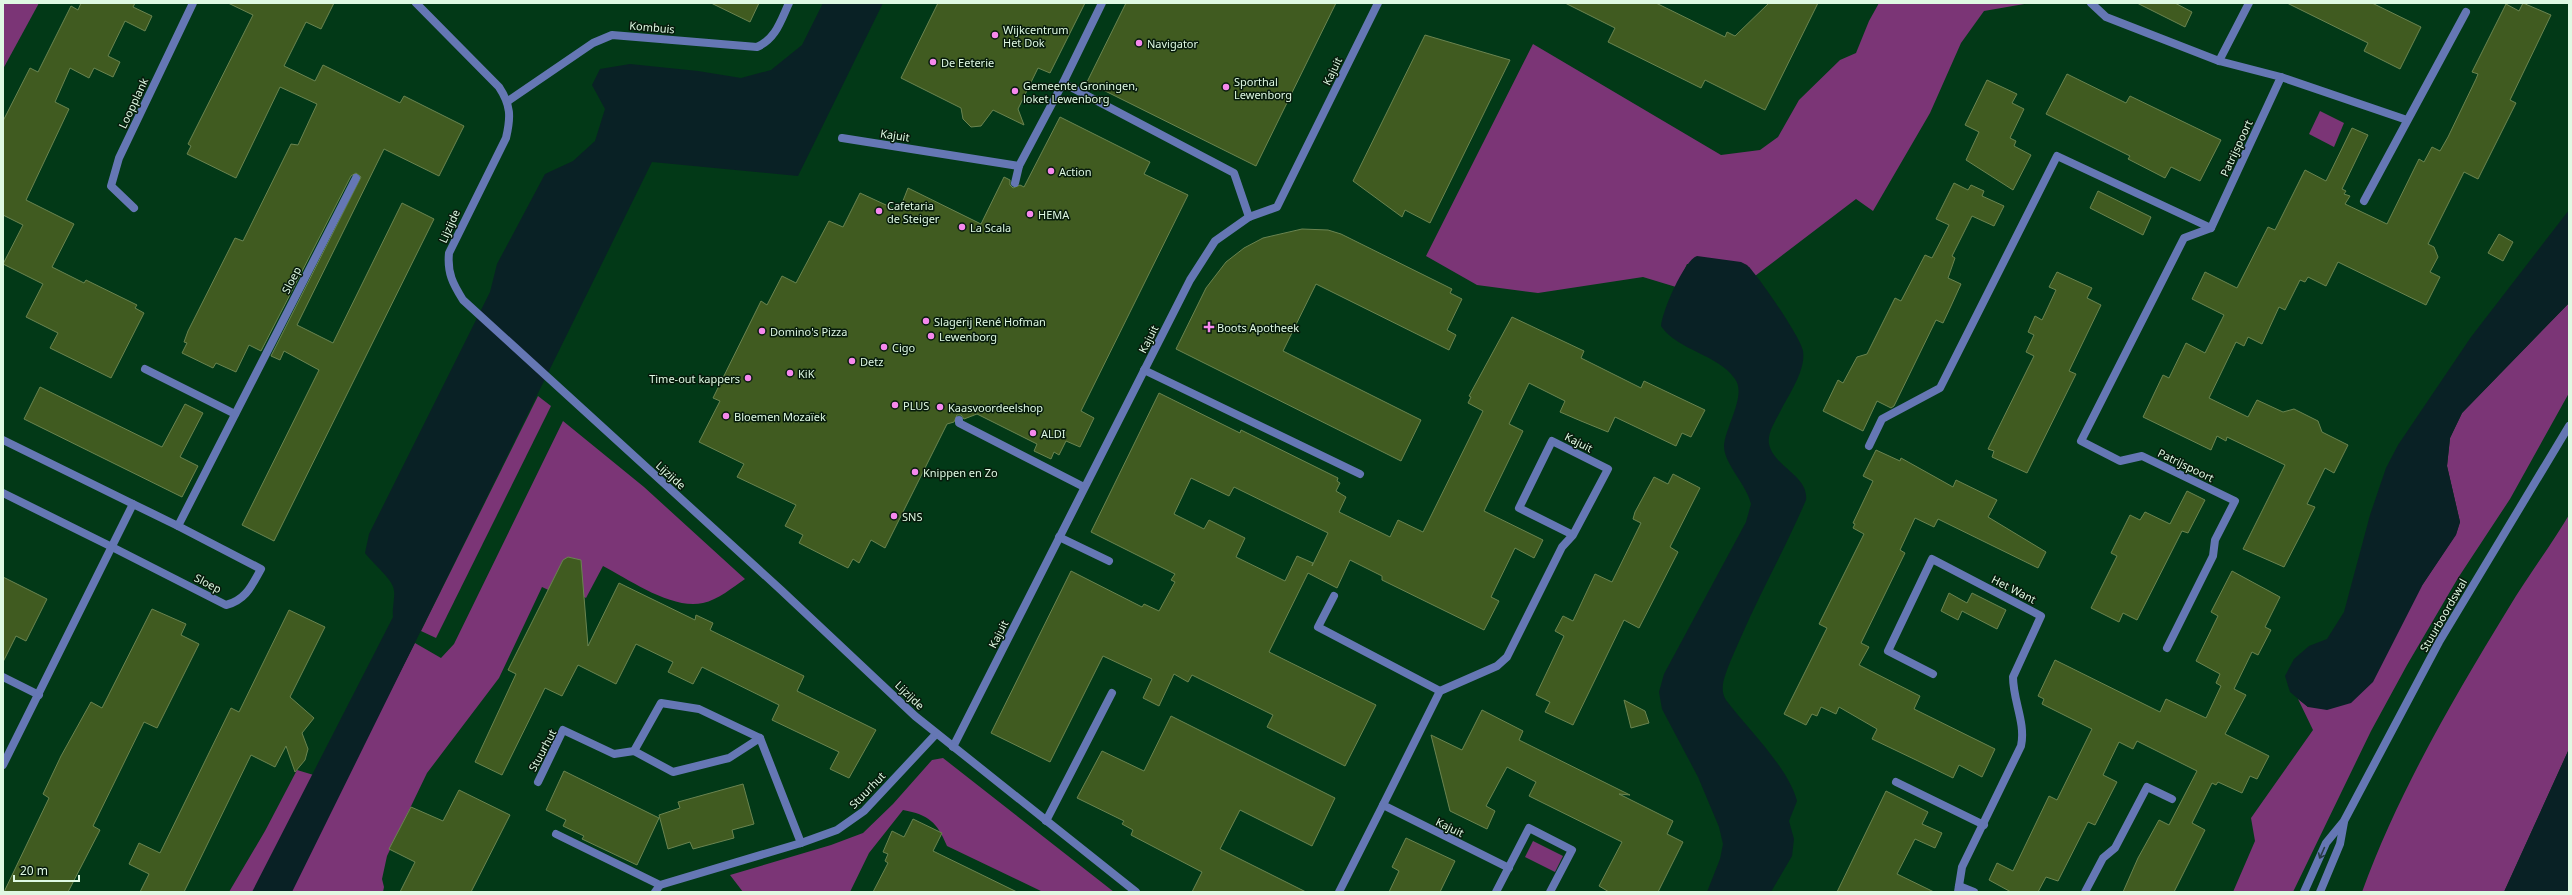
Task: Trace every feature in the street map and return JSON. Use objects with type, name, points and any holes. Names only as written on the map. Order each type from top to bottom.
[{"type":"street","name":"Loopplank","points":[[134,208],[111,186],[119,158],[193,3]]},
{"type":"street","points":[[416,3],[489,76],[508,101]]},
{"type":"street","name":"Kombuis","points":[[508,101],[593,43],[612,35],[757,47],[769,40],[774,34],[789,3]]},
{"type":"street","points":[[1015,183],[1020,166],[1102,3]]},
{"type":"street","name":"Kajuit","points":[[953,747],[1190,280],[1215,241],[1249,216],[1277,207],[1378,3]]},
{"type":"street","points":[[2091,3],[2106,17],[2219,61],[2281,77],[2407,120]]},
{"type":"street","points":[[2219,61],[2249,3]]},
{"type":"street","points":[[2364,202],[2466,12]]},
{"type":"street","name":"Patrijspoort","points":[[2167,648],[2213,556],[2215,540],[2235,501],[2142,456],[2120,461],[2081,441],[2184,238],[2211,228],[2281,77]]},
{"type":"street","points":[[1063,83],[1234,173],[1249,216]]},
{"type":"street","name":"Lijzijde","points":[[508,101],[511,118],[506,138],[449,253],[448,269],[453,284],[463,300],[936,734],[1136,892]]},
{"type":"street","name":"Kajuit","points":[[842,138],[1020,166]]},
{"type":"street","points":[[1869,446],[1882,419],[1940,388],[2057,156],[2211,228]]},
{"type":"street","name":"Sloep","points":[[178,526],[356,178]]},
{"type":"street","points":[[145,369],[235,414]]},
{"type":"street","points":[[1144,370],[1360,474]]},
{"type":"street","points":[[960,420],[960,423],[1084,487]]},
{"type":"street","name":"Stuurboordswal","points":[[2304,892],[2326,843],[2344,821],[2439,642],[2568,430]]},
{"type":"street","name":"Sloep","points":[[3,440],[178,526],[261,569],[247,594],[236,602],[226,605],[3,493]]},
{"type":"street","name":"Kajuit","points":[[1440,691],[1497,666],[1507,657],[1562,547],[1573,535],[1608,469],[1552,441],[1519,508],[1573,535]]},
{"type":"street","points":[[3,765],[133,504]]},
{"type":"street","points":[[1059,537],[1109,561]]},
{"type":"street","name":"Het Want","points":[[1933,674],[1888,651],[1932,559],[2041,616],[2013,677],[2013,688],[2024,734],[2022,746],[1962,868],[1959,889],[1974,892]]},
{"type":"street","points":[[1334,596],[1318,627],[1440,691],[1339,892]]},
{"type":"street","points":[[3,677],[39,695]]},
{"type":"street","points":[[1046,821],[1112,693]]},
{"type":"street","points":[[760,738],[729,758],[673,772],[634,751],[661,703],[699,709],[760,738],[801,843]]},
{"type":"street","name":"Stuurhut","points":[[538,782],[563,730],[614,754],[634,751]]},
{"type":"street","name":"Stuurhut","points":[[556,834],[657,889],[837,830],[855,819],[936,734]]},
{"type":"street","points":[[1896,782],[1984,825]]},
{"type":"street","points":[[2085,892],[2103,858],[2115,848],[2147,787],[2172,799]]},
{"type":"street","name":"Kajuit","points":[[1383,805],[1508,868]]},
{"type":"street","name":"Stuurboordswal","points":[[2320,892],[2340,844],[2344,821]]},
{"type":"street","points":[[1496,892],[1529,828],[1572,850],[1550,892]]},
{"type":"shaded area","points":[[3,3],[39,3],[3,69]]},
{"type":"shaded area","points":[[1879,3],[2030,3],[1984,11],[1961,43],[1930,113],[1873,211],[1856,199],[1755,276],[1749,267],[1687,264],[1676,287],[1643,277],[1538,293],[1477,285],[1426,256],[1533,44],[1721,155],[1760,150],[1778,137],[1799,100],[1840,60],[1856,53],[1869,21]]},
{"type":"shaded area","points":[[2320,111],[2344,123],[2334,147],[2309,134]]},
{"type":"shaded area","points":[[2569,303],[2569,393],[2510,499],[2458,578],[2407,665],[2371,731],[2293,892],[2233,892],[2255,841],[2251,818],[2313,730],[2298,699],[2308,707],[2423,584],[2456,534],[2460,522],[2447,466],[2450,438],[2462,413]]},
{"type":"shaded area","points":[[538,396],[551,406],[436,638],[421,631]]},
{"type":"shaded area","points":[[563,421],[644,487],[745,579],[714,599],[703,603],[691,604],[665,598],[638,586],[603,566],[586,598],[561,586],[557,594],[542,587],[499,678],[427,773],[387,856],[382,879],[384,887],[383,892],[229,892],[265,831],[297,770],[317,776],[341,787],[415,643],[441,658],[454,644]]},
{"type":"shaded area","points":[[2569,515],[2569,749],[2504,892],[2362,892],[2392,819],[2447,712],[2515,597]]},
{"type":"shaded area","points":[[943,758],[1114,892],[1043,892],[947,846],[936,825],[926,817],[903,810],[869,853],[850,892],[743,892],[730,875],[831,845],[863,833],[893,804],[932,760]]},
{"type":"shaded area","points":[[1533,841],[1563,856],[1555,872],[1525,857]]},
{"type":"water","points":[[823,3],[883,3],[798,176],[652,162],[292,892],[252,892],[393,617],[393,587],[387,577],[365,553],[369,534],[490,292],[497,264],[545,174],[573,161],[595,141],[605,109],[592,85],[600,69],[630,64],[698,71],[741,78],[771,70],[802,45]]},
{"type":"water","points":[[2569,210],[2569,303],[2462,413],[2450,438],[2447,466],[2460,522],[2456,535],[2423,584],[2373,682],[2351,703],[2327,710],[2308,707],[2290,692],[2285,676],[2294,659],[2309,646],[2327,639],[2344,612],[2370,515],[2386,468],[2398,445],[2471,337]]},
{"type":"water","points":[[1697,256],[1741,262],[1747,265],[1760,281],[1795,333],[1803,351],[1802,366],[1772,427],[1769,435],[1769,444],[1777,459],[1802,484],[1806,500],[1741,637],[1724,679],[1723,687],[1723,693],[1726,700],[1776,761],[1792,788],[1797,801],[1789,821],[1794,839],[1792,856],[1771,892],[1707,892],[1720,859],[1723,844],[1719,827],[1698,777],[1662,709],[1659,692],[1664,674],[1746,522],[1751,504],[1745,489],[1731,467],[1725,453],[1724,446],[1725,438],[1737,402],[1738,386],[1735,379],[1719,364],[1677,341],[1661,326],[1665,310],[1674,287],[1686,267]]},
{"type":"water","points":[[2569,749],[2569,892],[2504,892]]},
{"type":"building","points":[[81,3],[135,3],[133,7],[152,16],[145,31],[125,21],[108,56],[120,62],[113,77],[94,68],[89,78],[70,68],[55,102],[69,109],[26,200],[74,224],[52,267],[84,283],[86,280],[137,305],[135,308],[144,313],[111,378],[50,348],[58,333],[26,317],[43,284],[3,264],[23,225],[3,215],[3,121],[30,68],[38,72],[71,6],[78,10]]},
{"type":"building","points":[[228,3],[334,3],[321,29],[306,22],[284,66],[315,81],[323,65],[400,103],[404,96],[464,126],[439,176],[384,149],[297,325],[333,343],[402,203],[434,219],[274,541],[242,525],[319,370],[284,351],[280,360],[271,356],[361,177],[356,173],[351,176],[261,351],[249,345],[236,372],[216,363],[213,368],[182,353],[187,343],[184,342],[188,331],[235,238],[243,241],[291,144],[298,145],[317,104],[280,87],[236,178],[187,154],[191,146],[188,144],[253,15]]},
{"type":"building","points":[[711,3],[759,3],[750,22]]},
{"type":"building","name":"Wijkcentrum Het Dok","points":[[938,3],[1085,3],[1050,73],[1038,68],[1018,109],[1024,125],[993,110],[981,126],[971,127],[963,119],[961,108],[901,78]]},
{"type":"building","name":"Sporthal Lewenborg","points":[[1126,3],[1336,3],[1256,166],[1087,82]]},
{"type":"building","points":[[1565,3],[1656,3],[1725,37],[1727,32],[1735,36],[1769,3],[1818,3],[1765,110],[1705,80],[1701,88],[1608,42],[1615,28]]},
{"type":"building","points":[[2137,3],[2175,3],[2192,12],[2185,27]]},
{"type":"building","points":[[2287,3],[2372,3],[2421,27],[2400,69],[2364,51],[2368,43]]},
{"type":"building","points":[[2523,3],[2551,15],[2510,100],[2516,103],[2478,179],[2464,172],[2428,244],[2434,247],[2438,257],[2430,272],[2440,277],[2426,305],[2338,262],[2326,286],[2308,277],[2305,282],[2300,280],[2285,310],[2279,307],[2262,344],[2248,337],[2244,346],[2236,342],[2209,398],[2248,417],[2257,400],[2283,412],[2294,409],[2318,421],[2322,432],[2348,445],[2334,473],[2325,468],[2307,504],[2315,507],[2284,567],[2243,549],[2285,465],[2227,437],[2226,441],[2217,436],[2211,450],[2143,417],[2163,375],[2169,378],[2186,343],[2205,353],[2224,315],[2192,299],[2205,272],[2237,288],[2268,227],[2275,230],[2305,170],[2326,181],[2352,128],[2368,135],[2342,189],[2346,191],[2344,194],[2350,196],[2345,204],[2387,224],[2419,159],[2424,162],[2432,147],[2440,151],[2448,137],[2478,74],[2472,72],[2506,4],[2519,11]]},
{"type":"building","points":[[1425,35],[1510,60],[1430,223],[1405,210],[1402,217],[1353,181]]},
{"type":"building","points":[[2067,74],[2126,103],[2130,96],[2221,140],[2200,181],[2171,167],[2165,178],[2128,159],[2130,156],[2046,114]]},
{"type":"building","points":[[1987,80],[2017,94],[2012,103],[2024,109],[2010,138],[2016,141],[2014,146],[2031,155],[2013,190],[1966,160],[1979,132],[1965,125]]},
{"type":"building","name":"Lewenborg","points":[[1060,117],[1150,162],[1144,174],[1188,195],[1081,411],[1094,418],[1080,447],[1066,441],[1059,455],[1054,452],[1051,459],[1034,451],[1037,444],[977,414],[964,419],[961,415],[957,415],[954,422],[947,424],[885,548],[871,540],[859,563],[853,559],[848,568],[799,543],[803,535],[785,526],[796,505],[737,477],[744,464],[699,442],[720,401],[713,398],[761,301],[767,305],[782,276],[796,283],[829,221],[843,227],[860,193],[899,211],[908,188],[981,224],[1004,177],[1010,180],[1010,185],[1013,188],[1020,185],[1024,187]]},
{"type":"building","points":[[1954,183],[1968,190],[1971,185],[1984,191],[1982,196],[2004,206],[1994,226],[1972,216],[1952,256],[1955,258],[1948,278],[1961,284],[1943,323],[1936,320],[1894,406],[1891,408],[1877,401],[1863,431],[1823,411],[1838,380],[1843,383],[1857,357],[1867,354],[1895,298],[1901,301],[1925,255],[1932,258],[1949,225],[1936,219]]},
{"type":"building","points":[[2098,191],[2151,217],[2143,235],[2090,208]]},
{"type":"building","points":[[1302,229],[1328,230],[1341,234],[1452,289],[1450,293],[1462,299],[1447,330],[1456,335],[1449,350],[1316,284],[1283,351],[1421,420],[1401,461],[1176,349],[1206,288],[1226,262],[1244,248],[1263,238]]},
{"type":"building","points":[[2499,234],[2513,242],[2503,261],[2488,253]]},
{"type":"building","points":[[2057,272],[2092,288],[2087,298],[2101,305],[2069,371],[2076,374],[2027,473],[1992,457],[1994,451],[1988,449],[2034,356],[2026,352],[2034,335],[2028,332],[2035,316],[2042,320],[2056,290],[2049,287]]},
{"type":"building","points":[[1512,317],[1584,351],[1581,358],[1641,388],[1644,381],[1705,410],[1691,437],[1682,433],[1676,446],[1615,417],[1608,432],[1560,412],[1565,401],[1529,383],[1509,424],[1523,431],[1484,511],[1543,540],[1534,558],[1515,548],[1491,597],[1499,601],[1484,630],[1382,580],[1382,576],[1350,560],[1337,588],[1308,573],[1269,652],[1376,705],[1345,766],[1267,727],[1273,715],[1192,675],[1188,682],[1174,674],[1159,706],[1143,698],[1152,679],[1103,656],[1050,762],[991,733],[1071,571],[1142,607],[1144,604],[1159,611],[1175,582],[1171,580],[1175,574],[1091,532],[1159,393],[1240,433],[1241,430],[1338,478],[1337,481],[1340,483],[1336,491],[1346,497],[1339,512],[1390,537],[1398,520],[1423,532],[1483,411],[1468,403],[1471,397],[1469,396]],"holes":[[[1191,478],[1229,496],[1234,487],[1328,533],[1312,566],[1313,563],[1297,556],[1285,581],[1236,557],[1245,538],[1209,520],[1204,529],[1174,514]]]},
{"type":"building","points":[[40,387],[162,447],[185,404],[203,413],[180,457],[198,466],[182,497],[24,419]]},
{"type":"building","points":[[1876,450],[1900,461],[1901,458],[1953,487],[1956,480],[1997,500],[1988,517],[2046,552],[2038,568],[1938,519],[1934,527],[1915,518],[1900,550],[1905,553],[1861,643],[1869,647],[1859,665],[1920,696],[1914,709],[1995,749],[1982,777],[1959,765],[1953,778],[1872,739],[1877,729],[1839,707],[1836,714],[1821,707],[1817,716],[1812,714],[1806,725],[1784,714],[1827,628],[1819,624],[1864,534],[1853,528],[1855,524],[1853,523],[1873,481],[1863,476]]},
{"type":"building","points":[[1673,474],[1700,488],[1670,547],[1678,552],[1639,628],[1624,620],[1573,725],[1545,712],[1550,702],[1536,695],[1564,636],[1555,631],[1563,616],[1573,621],[1595,574],[1612,582],[1641,523],[1633,519],[1635,512],[1654,477],[1668,484]]},
{"type":"building","points":[[2187,491],[2205,500],[2188,533],[2182,531],[2137,620],[2123,613],[2119,622],[2091,608],[2117,556],[2111,553],[2130,515],[2140,520],[2145,512],[2170,524]]},
{"type":"building","points":[[568,557],[581,560],[588,646],[619,583],[695,620],[696,615],[713,623],[710,630],[804,676],[797,691],[876,730],[849,778],[830,769],[839,752],[772,720],[779,705],[702,667],[693,684],[668,672],[673,662],[636,644],[616,684],[578,665],[562,696],[545,688],[502,775],[475,762],[516,674],[508,670],[563,560]]},
{"type":"building","points":[[2232,571],[2280,597],[2265,627],[2271,630],[2258,655],[2252,652],[2234,689],[2246,695],[2225,734],[2269,756],[2257,779],[2250,776],[2242,793],[2218,782],[2216,785],[2212,783],[2192,823],[2205,830],[2174,892],[2123,892],[2138,858],[2159,820],[2169,825],[2197,771],[2137,741],[2133,749],[2119,742],[2103,775],[2117,782],[2095,825],[2088,822],[2058,881],[2046,877],[2038,892],[2011,892],[1989,880],[1997,863],[2013,871],[2049,796],[2057,800],[2092,729],[2042,704],[2044,699],[2038,696],[2055,660],[2160,712],[2166,699],[2206,718],[2221,686],[2216,683],[2220,674],[2196,661],[2218,616],[2211,612]]},
{"type":"building","points":[[3,577],[47,599],[26,641],[16,636],[3,662]]},
{"type":"building","points":[[1949,593],[1967,603],[1972,593],[2006,610],[1997,629],[1962,611],[1958,620],[1941,611]]},
{"type":"building","points":[[152,609],[186,624],[181,635],[199,644],[157,728],[144,722],[93,826],[100,830],[68,892],[4,892],[49,798],[43,794],[61,756],[91,702],[102,708]]},
{"type":"building","points":[[289,610],[325,627],[290,697],[314,718],[302,733],[308,749],[305,760],[295,772],[286,746],[275,767],[251,755],[184,892],[140,892],[149,874],[129,864],[139,843],[160,853],[231,708],[239,712]]},
{"type":"building","points":[[1624,700],[1645,711],[1649,723],[1631,728]]},
{"type":"building","points":[[1482,710],[1523,731],[1519,740],[1630,795],[1619,794],[1673,821],[1667,834],[1683,842],[1658,892],[1609,892],[1599,886],[1622,842],[1529,796],[1536,782],[1507,767],[1486,806],[1495,811],[1487,829],[1450,811],[1431,735],[1462,750]]},
{"type":"building","points":[[1171,716],[1335,798],[1312,846],[1240,810],[1220,849],[1306,892],[1192,892],[1202,872],[1131,835],[1133,830],[1122,824],[1124,821],[1077,798],[1102,751],[1144,771]]},
{"type":"building","points":[[564,771],[659,818],[637,865],[582,839],[584,836],[563,826],[566,820],[546,810]]},
{"type":"building","points":[[743,784],[754,824],[732,830],[734,838],[693,849],[690,842],[668,849],[659,815],[680,808],[678,802]]},
{"type":"building","points":[[459,790],[510,815],[471,892],[400,892],[415,862],[389,849],[411,807],[443,821]]},
{"type":"building","points":[[1886,791],[1928,812],[1922,824],[1942,833],[1935,848],[1915,839],[1897,874],[1934,892],[1837,892]]},
{"type":"building","points":[[913,819],[942,833],[933,851],[1017,892],[873,892],[888,863],[885,861],[888,854],[883,852],[892,831],[904,837]]},
{"type":"building","points":[[1406,838],[1455,861],[1440,892],[1389,892],[1399,871],[1392,867]]},
{"type":"place","name":"Wijkcentrum Het Dok","points":[[995,35]]},
{"type":"place","name":"Navigator","points":[[1139,43]]},
{"type":"place","name":"De Eeterie","points":[[933,62]]},
{"type":"place","name":"Sporthal Lewenborg","points":[[1226,87]]},
{"type":"place","name":"Gemeente Groningen, loket Lewenborg","points":[[1015,91]]},
{"type":"place","name":"Action","points":[[1051,171]]},
{"type":"place","name":"Cafetaria de Steiger","points":[[879,211]]},
{"type":"place","name":"HEMA","points":[[1030,214]]},
{"type":"place","name":"La Scala","points":[[962,227]]},
{"type":"place","name":"Slagerij René Hofman","points":[[926,321]]},
{"type":"place","name":"Boots Apotheek","points":[[1209,327]]},
{"type":"place","name":"Domino's Pizza","points":[[762,331]]},
{"type":"place","name":"Lewenborg","points":[[931,336]]},
{"type":"place","name":"Cigo","points":[[884,347]]},
{"type":"place","name":"Detz","points":[[852,361]]},
{"type":"place","name":"KiK","points":[[790,373]]},
{"type":"place","name":"Time-out kappers","points":[[748,378]]},
{"type":"place","name":"PLUS","points":[[895,405]]},
{"type":"place","name":"Kaasvoordeelshop","points":[[940,407]]},
{"type":"place","name":"Bloemen Mozaïek","points":[[726,416]]},
{"type":"place","name":"ALDI","points":[[1033,433]]},
{"type":"place","name":"Knippen en Zo","points":[[915,472]]},
{"type":"place","name":"SNS","points":[[894,516]]}]
